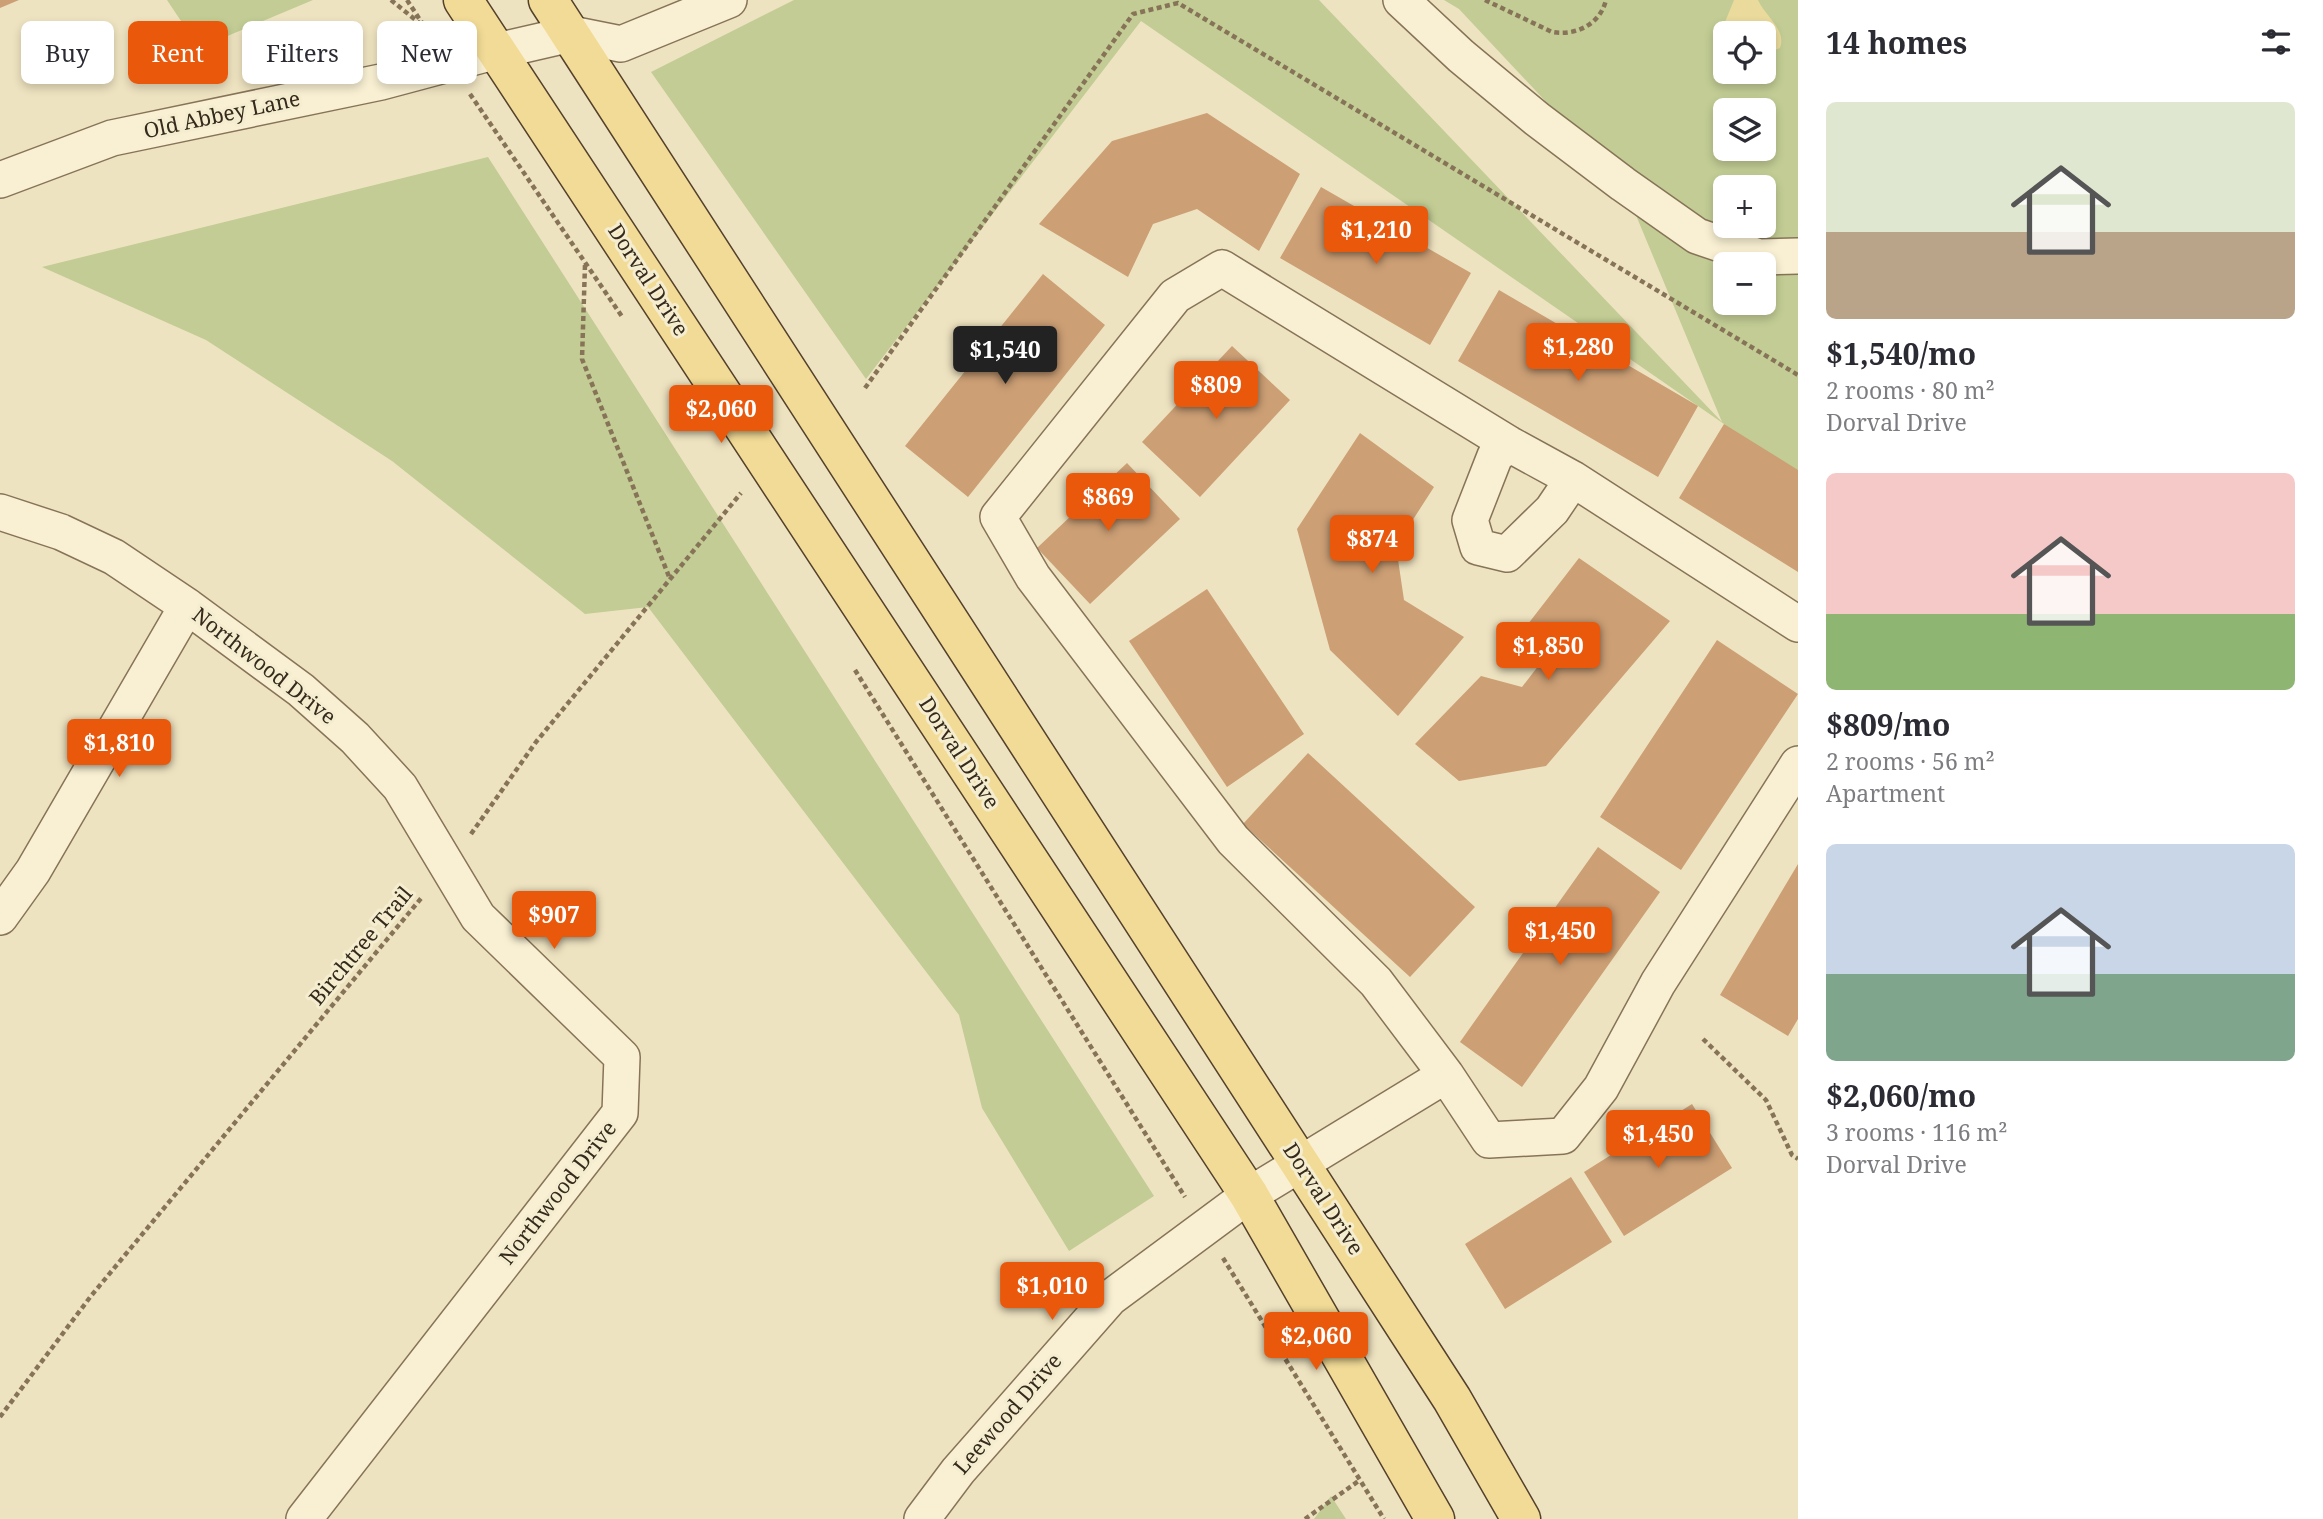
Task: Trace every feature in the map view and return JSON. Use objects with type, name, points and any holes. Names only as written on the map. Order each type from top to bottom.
[{"type":"main road","name":"Dorval Drive","points":[[463,0],[1249,1195],[1435,1519]]},
{"type":"main road","name":"Dorval Drive","points":[[548,0],[1452,1399],[1521,1519]]},
{"type":"street","points":[[571,34],[621,44],[729,0]]},
{"type":"street","points":[[1401,0],[1461,56],[1537,119],[1697,236],[1759,257],[1798,256]]},
{"type":"street","name":"Old Abbey Lane","points":[[477,56],[571,34]]},
{"type":"street","name":"Old Abbey Lane","points":[[0,180],[112,138],[377,83]]},
{"type":"street","points":[[1798,624],[1573,480],[1509,444],[1222,268],[1175,296],[998,517],[1033,577],[1233,840],[1376,982],[1446,1075],[1489,1140],[1563,1136],[1601,1088],[1658,983],[1798,764]]},
{"type":"street","points":[[1509,444],[1494,456],[1470,520],[1478,547],[1507,554],[1552,510],[1573,480]]},
{"type":"street","name":"Northwood Drive","points":[[0,512],[61,532],[114,557],[187,606],[301,690],[355,738],[400,787],[478,917],[622,1057],[620,1113],[304,1519]]},
{"type":"street","points":[[0,917],[33,871],[187,606]]},
{"type":"street","name":"Leewood Drive","points":[[922,1519],[958,1471],[1110,1298],[1249,1195],[1446,1075]]},
{"type":"path","points":[[391,0],[416,21]]},
{"type":"path","points":[[1485,0],[1552,32],[1563,34],[1590,25],[1598,17],[1606,0]]},
{"type":"path","points":[[865,388],[1133,13],[1178,3],[1798,375]]},
{"type":"path","points":[[463,84],[624,320]]},
{"type":"path","points":[[585,263],[582,359],[670,579]]},
{"type":"path","name":"Birchtree Trail","points":[[0,1417],[91,1296],[448,865],[536,742],[742,492],[747,500]]},
{"type":"path","points":[[849,662],[1384,1519]]},
{"type":"path","points":[[1703,1039],[1766,1100],[1792,1155],[1798,1159]]},
{"type":"path","points":[[1305,1519],[1360,1480]]},
{"type":"green space","points":[[167,0],[313,0],[263,21],[242,21],[242,30],[228,36],[228,21],[181,21]]},
{"type":"green space","points":[[794,0],[1319,0],[1722,422],[1623,184],[1459,9],[1444,0],[1798,0],[1798,489],[1724,424],[1141,21],[866,379],[651,72]]},
{"type":"green space","points":[[488,157],[1154,1196],[1069,1251],[982,1108],[959,1015],[648,607],[585,614],[392,461],[206,340],[42,267]]},
{"type":"green space","points":[[1331,1496],[1346,1519],[1314,1519]]},
{"type":"sand","points":[[1734,0],[1758,0],[1772,21],[1725,21]]},
{"type":"sand","points":[[1776,26],[1780,35],[1780,48],[1776,50]]},
{"type":"building","points":[[0,0],[19,0],[0,8]]},
{"type":"building","points":[[1207,113],[1300,174],[1259,251],[1197,209],[1153,224],[1128,277],[1039,224],[1112,141]]},
{"type":"building","points":[[1321,187],[1471,273],[1430,345],[1280,258]]},
{"type":"building","points":[[1043,274],[1105,325],[968,497],[905,446]]},
{"type":"building","points":[[1499,290],[1698,406],[1658,477],[1458,361]]},
{"type":"building","points":[[1232,346],[1290,400],[1200,497],[1142,442]]},
{"type":"building","points":[[1724,424],[1798,470],[1798,572],[1679,498]]},
{"type":"building","points":[[1360,433],[1434,487],[1396,546],[1404,600],[1464,637],[1398,716],[1330,650],[1297,529]]},
{"type":"building","points":[[1127,463],[1180,519],[1090,604],[1037,548]]},
{"type":"building","points":[[1579,558],[1670,621],[1546,766],[1459,781],[1415,744],[1481,676],[1522,687],[1559,639],[1528,624]]},
{"type":"building","points":[[1207,589],[1304,734],[1227,787],[1129,641]]},
{"type":"building","points":[[1717,640],[1798,694],[1681,870],[1600,817]]},
{"type":"building","points":[[1308,753],[1475,907],[1410,977],[1243,824]]},
{"type":"building","points":[[1598,847],[1660,892],[1522,1087],[1460,1042]]},
{"type":"building","points":[[1798,864],[1798,1019],[1788,1036],[1720,995]]},
{"type":"building","points":[[1692,1104],[1732,1168],[1624,1236],[1584,1172]]},
{"type":"building","points":[[1571,1177],[1612,1242],[1505,1309],[1465,1244]]}]
